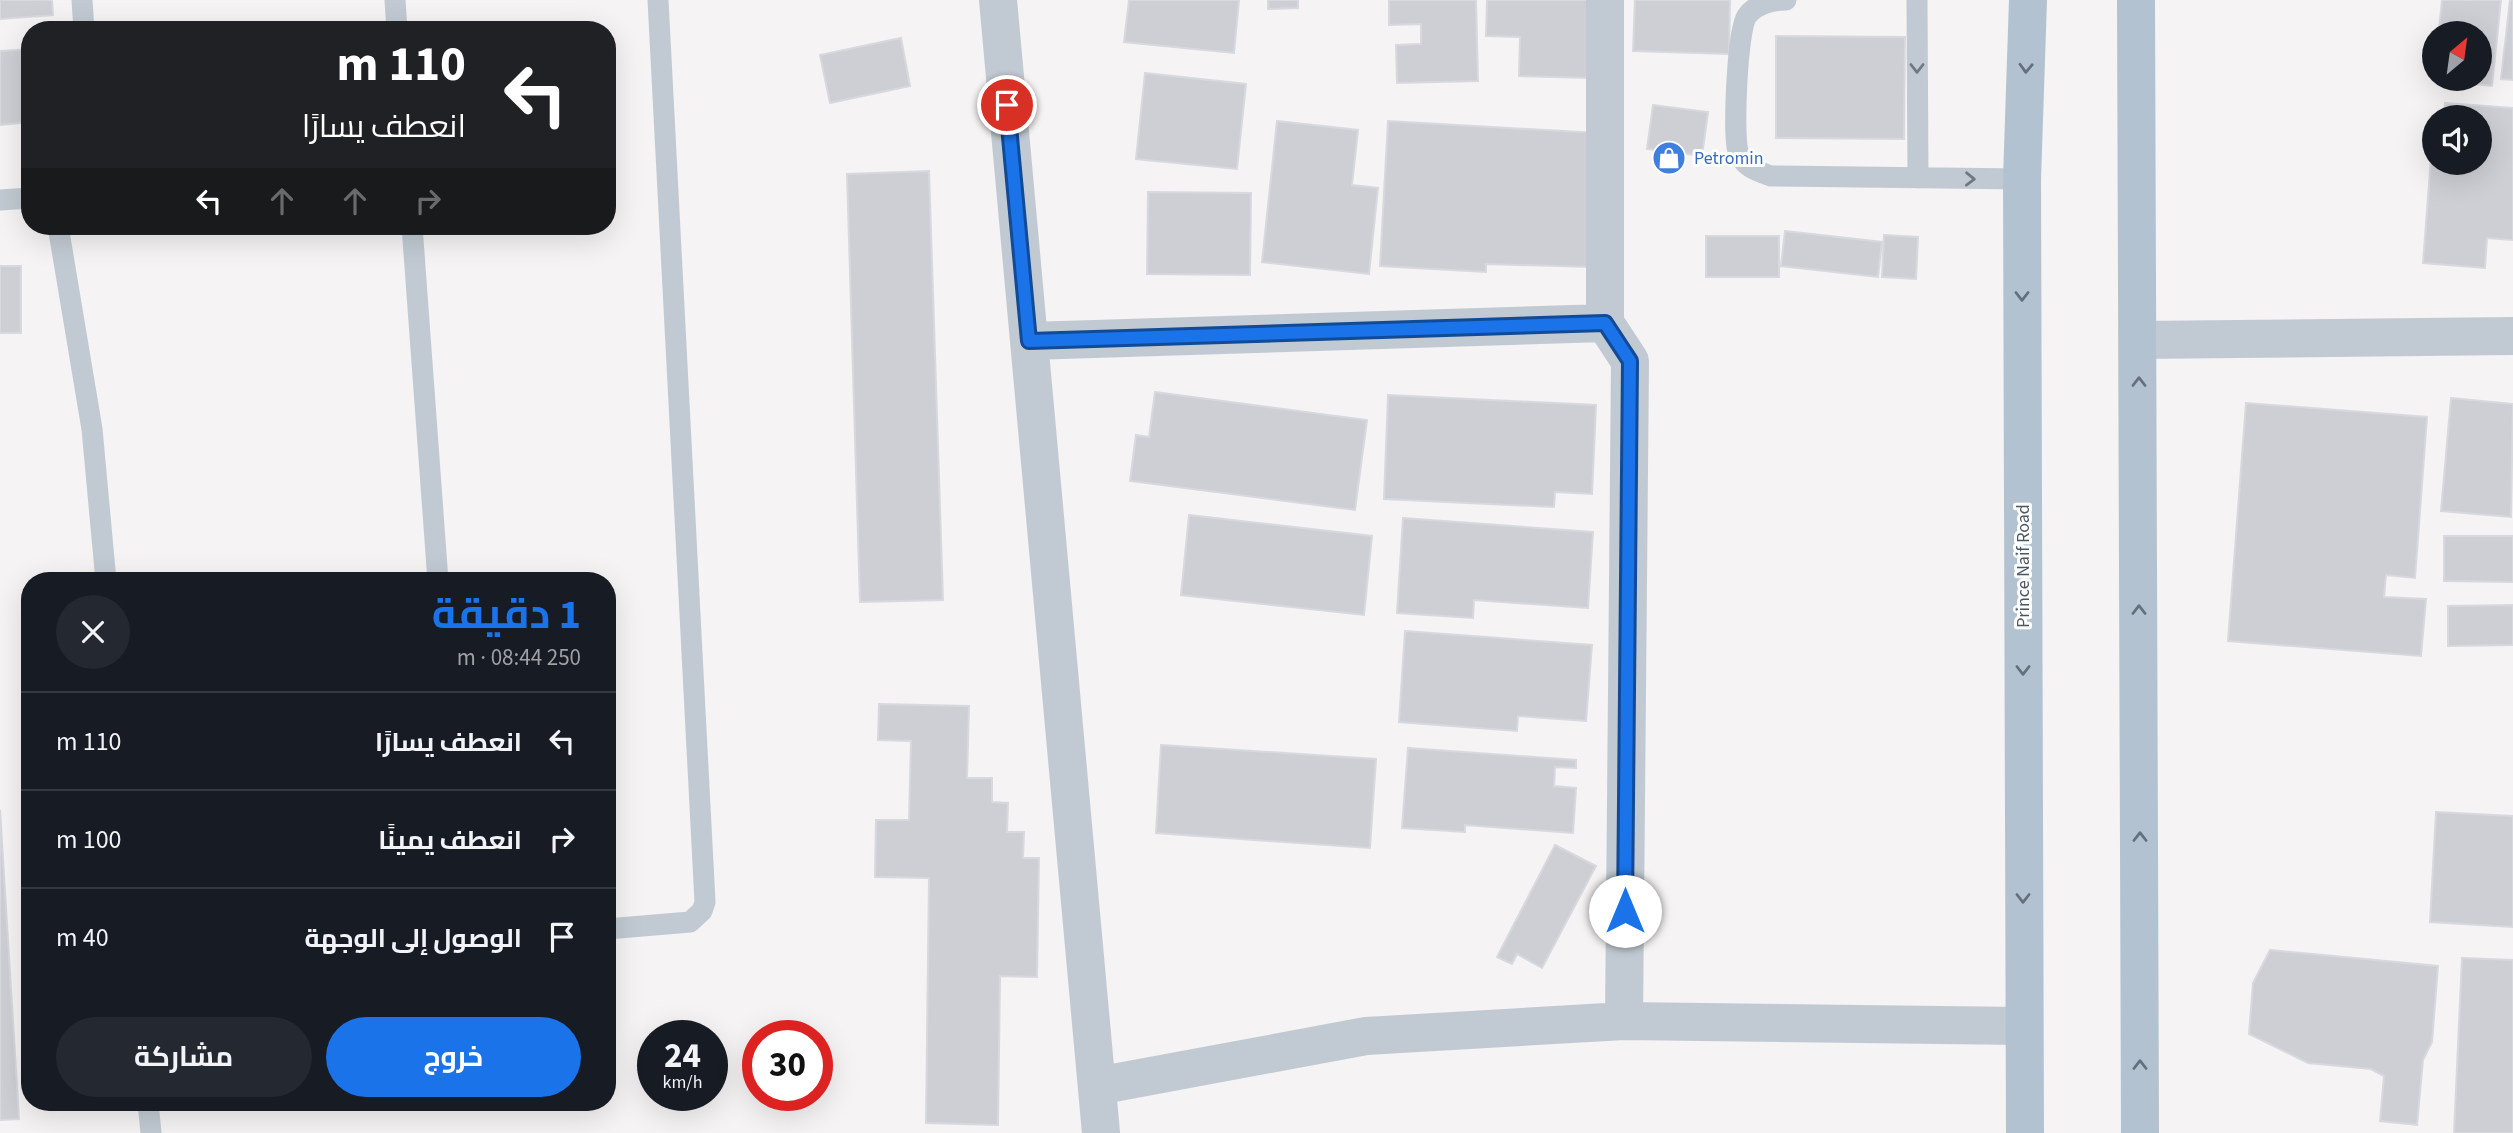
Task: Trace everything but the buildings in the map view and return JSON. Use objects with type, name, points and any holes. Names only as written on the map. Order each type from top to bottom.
[{"type":"main road","name":"Prince Naif Road","points":[[2025,1133],[2022,179],[2028,0]]},
{"type":"main road","points":[[2136,0],[2145,1131]]},
{"type":"street","points":[[998,0],[1101,1133]]},
{"type":"street","points":[[1605,0],[1605,323],[1630,361],[1624,1021]]},
{"type":"street","points":[[1029,341],[1605,323]]},
{"type":"street","points":[[2139,340],[2513,336]]},
{"type":"street","points":[[1097,1086],[1366,1036],[1624,1021],[2023,1026]]},
{"type":"lane","points":[[82,0],[83,21]]},
{"type":"lane","points":[[395,0],[396,21]]},
{"type":"lane","points":[[616,928],[690,922],[702,911],[705,902],[658,0]]},
{"type":"lane","points":[[1786,0],[1770,1],[1747,15],[1738,40],[1738,151],[1750,169],[1771,176],[2022,179]]},
{"type":"lane","points":[[1917,0],[1918,178]]},
{"type":"lane","points":[[0,200],[21,199]]},
{"type":"lane","points":[[60,235],[92,429],[105,572]]},
{"type":"lane","points":[[413,235],[437,572]]},
{"type":"lane","points":[[149,1111],[150,1133]]},
{"type":"place","name":"Petromin","points":[[1669,158]]},
{"type":"route","points":[[1007,105],[1029,341],[1605,323],[1630,361],[1625,911]]}]
